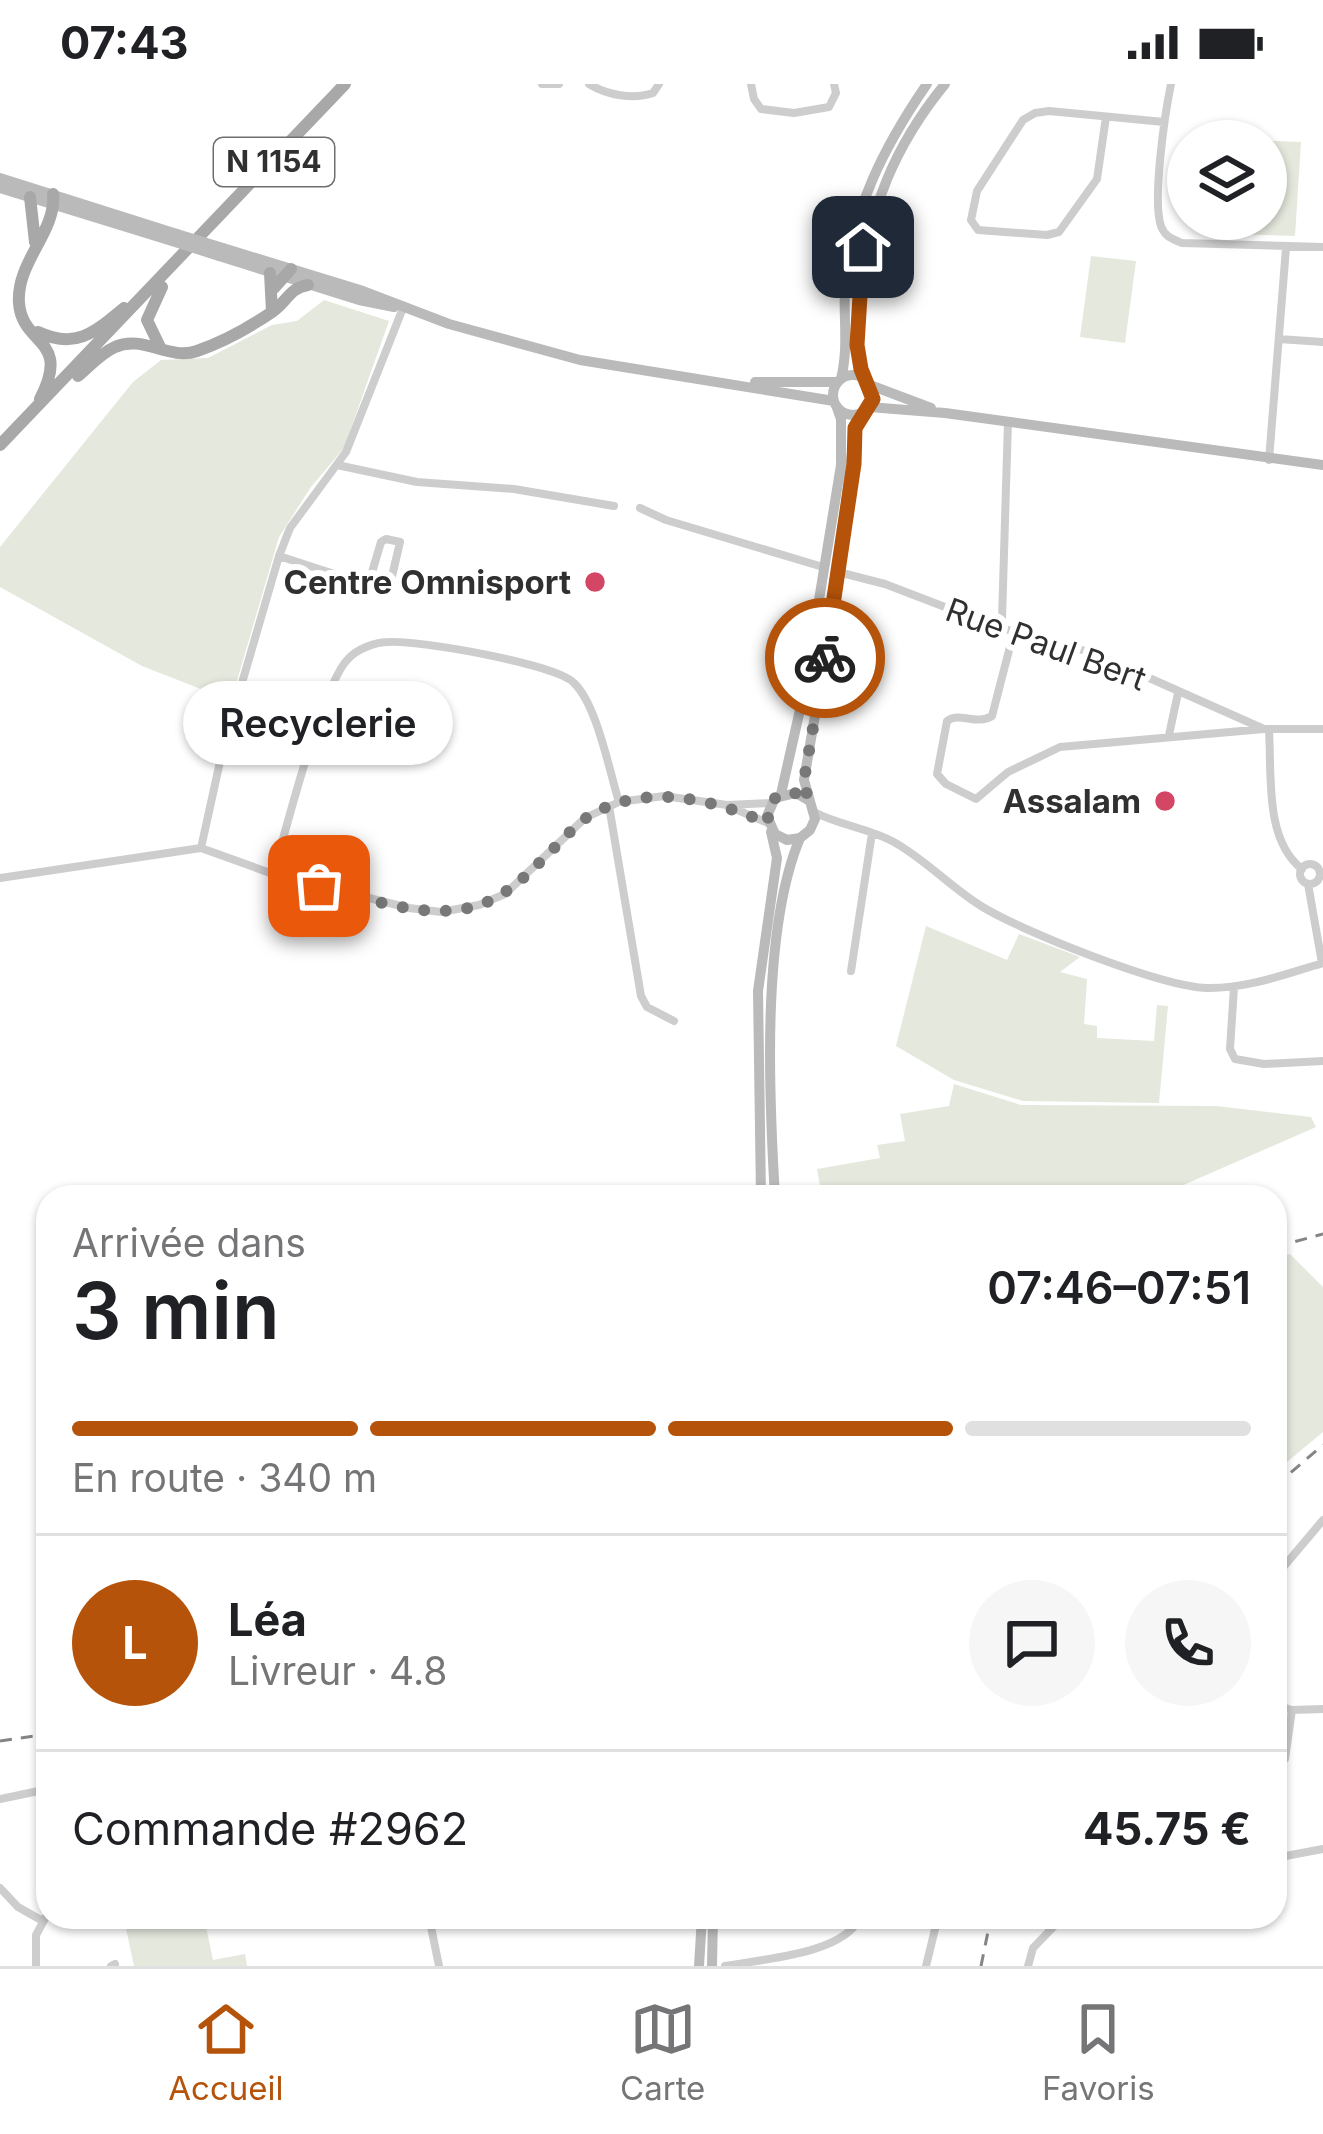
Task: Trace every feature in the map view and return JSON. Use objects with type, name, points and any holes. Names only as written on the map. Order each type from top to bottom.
[{"type":"main road","name":"N 1154","points":[[0,445],[345,84]]},
{"type":"main road","points":[[761,1185],[758,991],[776,858],[769,826],[804,692],[841,464],[842,418],[835,403],[848,344],[845,282],[865,198],[887,144],[927,84]]},
{"type":"main road","points":[[774,1185],[772,991],[786,884],[812,806],[804,780],[854,464],[855,428],[873,399],[856,326],[863,247],[895,158],[945,84]]},
{"type":"main road","points":[[0,178],[47,203],[221,252],[283,280],[403,308]]},
{"type":"main road","points":[[0,188],[175,237]]},
{"type":"main road","points":[[35,243],[35,214],[47,203]]},
{"type":"main road","points":[[34,410],[50,379],[51,365],[48,351],[19,303],[47,203]]},
{"type":"main road","points":[[221,252],[283,280],[403,308],[580,360],[746,384],[835,403],[850,415],[866,410],[945,413],[1323,465]]},
{"type":"main road","points":[[162,350],[147,320],[169,271]]},
{"type":"main road","points":[[66,378],[76,377],[124,344],[178,354],[196,352],[272,312],[283,280]]},
{"type":"main road","points":[[32,329],[58,340],[83,339],[151,291]]},
{"type":"main road","points":[[746,384],[840,381],[853,375],[945,413]]},
{"type":"main road","points":[[776,798],[796,793],[812,806]]},
{"type":"main road","points":[[769,826],[787,840],[805,834]]},
{"type":"main road","points":[[699,1966],[701,1929]]},
{"type":"main road","points":[[712,1966],[713,1929]]},
{"type":"street","points":[[542,84],[559,84]]},
{"type":"street","points":[[590,84],[608,93],[641,97],[653,93],[659,84]]},
{"type":"street","points":[[751,84],[761,109],[794,113],[830,106],[834,84]]},
{"type":"street","points":[[1171,84],[1164,122],[1159,221],[1167,236],[1182,243],[1323,247]]},
{"type":"street","points":[[1106,117],[1097,178],[1059,232],[978,230],[971,220],[977,191],[1023,121],[1035,113],[1049,111],[1164,122]]},
{"type":"street","points":[[1269,460],[1286,248]]},
{"type":"street","points":[[201,848],[223,748],[279,556],[290,528],[337,465],[403,308]]},
{"type":"street","points":[[1279,339],[1323,342]]},
{"type":"street","points":[[998,627],[1002,620],[1008,422]]},
{"type":"street","points":[[337,465],[417,482],[514,489],[614,506]]},
{"type":"street","points":[[640,508],[823,567]]},
{"type":"street","points":[[279,556],[362,583],[370,579],[390,585],[400,542],[380,542],[370,579]]},
{"type":"street","name":"Rue Paul Bert","points":[[838,572],[885,584],[998,627],[1094,653],[1266,730],[1323,729]]},
{"type":"street","points":[[1014,632],[992,716],[983,722],[956,717],[947,721],[937,770],[946,784],[976,799],[1008,772],[1049,750],[1095,741],[1266,730],[1275,825],[1288,856],[1301,869]]},
{"type":"street","points":[[273,874],[331,687],[352,655],[385,642],[544,666],[565,674],[586,698],[614,804],[641,995],[647,1006],[674,1021]]},
{"type":"street","points":[[1169,735],[1178,693]]},
{"type":"street","points":[[1221,734],[1222,713]]},
{"type":"street","points":[[0,878],[201,848],[273,874],[441,912],[505,894],[585,818],[614,804],[664,796],[727,806],[769,826]]},
{"type":"street","points":[[727,806],[776,798]]},
{"type":"street","points":[[812,806],[837,824],[894,842],[981,906],[1027,929],[1164,980],[1202,988],[1234,987],[1323,963],[1308,884],[1300,878],[1307,865],[1320,866],[1318,879],[1308,884]]},
{"type":"street","points":[[805,834],[837,824]]},
{"type":"street","points":[[851,971],[872,833]]},
{"type":"street","points":[[1234,987],[1230,1049],[1235,1059],[1264,1064],[1323,1061]]},
{"type":"street","points":[[1287,1563],[1323,1520]]},
{"type":"street","points":[[1287,1709],[1323,1709]]},
{"type":"street","points":[[1287,1745],[1292,1710]]},
{"type":"street","points":[[0,1799],[36,1792]]},
{"type":"street","points":[[1287,1856],[1323,1849]]},
{"type":"street","points":[[0,1888],[18,1907],[36,1913]]},
{"type":"street","points":[[36,1966],[39,1929]]},
{"type":"street","points":[[432,1929],[440,1966]]},
{"type":"street","points":[[725,1966],[753,1964],[836,1943],[855,1929]]},
{"type":"street","points":[[926,1966],[935,1929]]},
{"type":"street","points":[[1028,1966],[1033,1948],[1051,1929]]},
{"type":"shaded area","points":[[1287,141],[1301,142],[1295,236],[1287,236]]},
{"type":"shaded area","points":[[1091,256],[1136,261],[1125,343],[1080,337]]},
{"type":"shaded area","points":[[324,300],[389,321],[344,448],[311,487],[279,537],[236,684],[216,695],[142,666],[0,587],[0,547],[133,382],[161,360],[208,358],[272,325],[297,321]]},
{"type":"shaded area","points":[[926,926],[1007,960],[1019,934],[1080,957],[1060,972],[1087,979],[1084,1024],[1097,1026],[1097,1038],[1154,1041],[1157,1005],[1168,1006],[1159,1103],[1023,1101],[954,1080],[896,1046]]},
{"type":"shaded area","points":[[954,1084],[1021,1105],[1216,1106],[1311,1117],[1316,1127],[1183,1185],[820,1185],[817,1169],[880,1158],[877,1145],[905,1141],[900,1114],[949,1106]]},
{"type":"shaded area","points":[[1287,1255],[1323,1287],[1323,1432],[1287,1462]]},
{"type":"shaded area","points":[[126,1929],[207,1929],[213,1960],[245,1954],[247,1966],[134,1966]]},
{"type":"railway","points":[[1287,1244],[1323,1234]]},
{"type":"railway","points":[[1287,1476],[1323,1445]]},
{"type":"railway","points":[[0,1741],[36,1736]]},
{"type":"railway","points":[[981,1966],[989,1929]]},
{"type":"way so far","points":[[319,886],[409,908],[463,909],[505,894],[585,818],[619,802],[664,796],[727,806],[767,823],[771,802],[781,794],[796,793],[808,800],[804,780],[825,658]]},
{"type":"place","name":"Centre Omnisport","points":[[595,582]]},
{"type":"place","name":"Assalam","points":[[1165,801]]},
{"type":"place","name":"Recyclerie","points":[[319,886]]},
{"type":"route","points":[[825,658],[854,464],[855,428],[873,399],[857,345],[863,247]]}]
